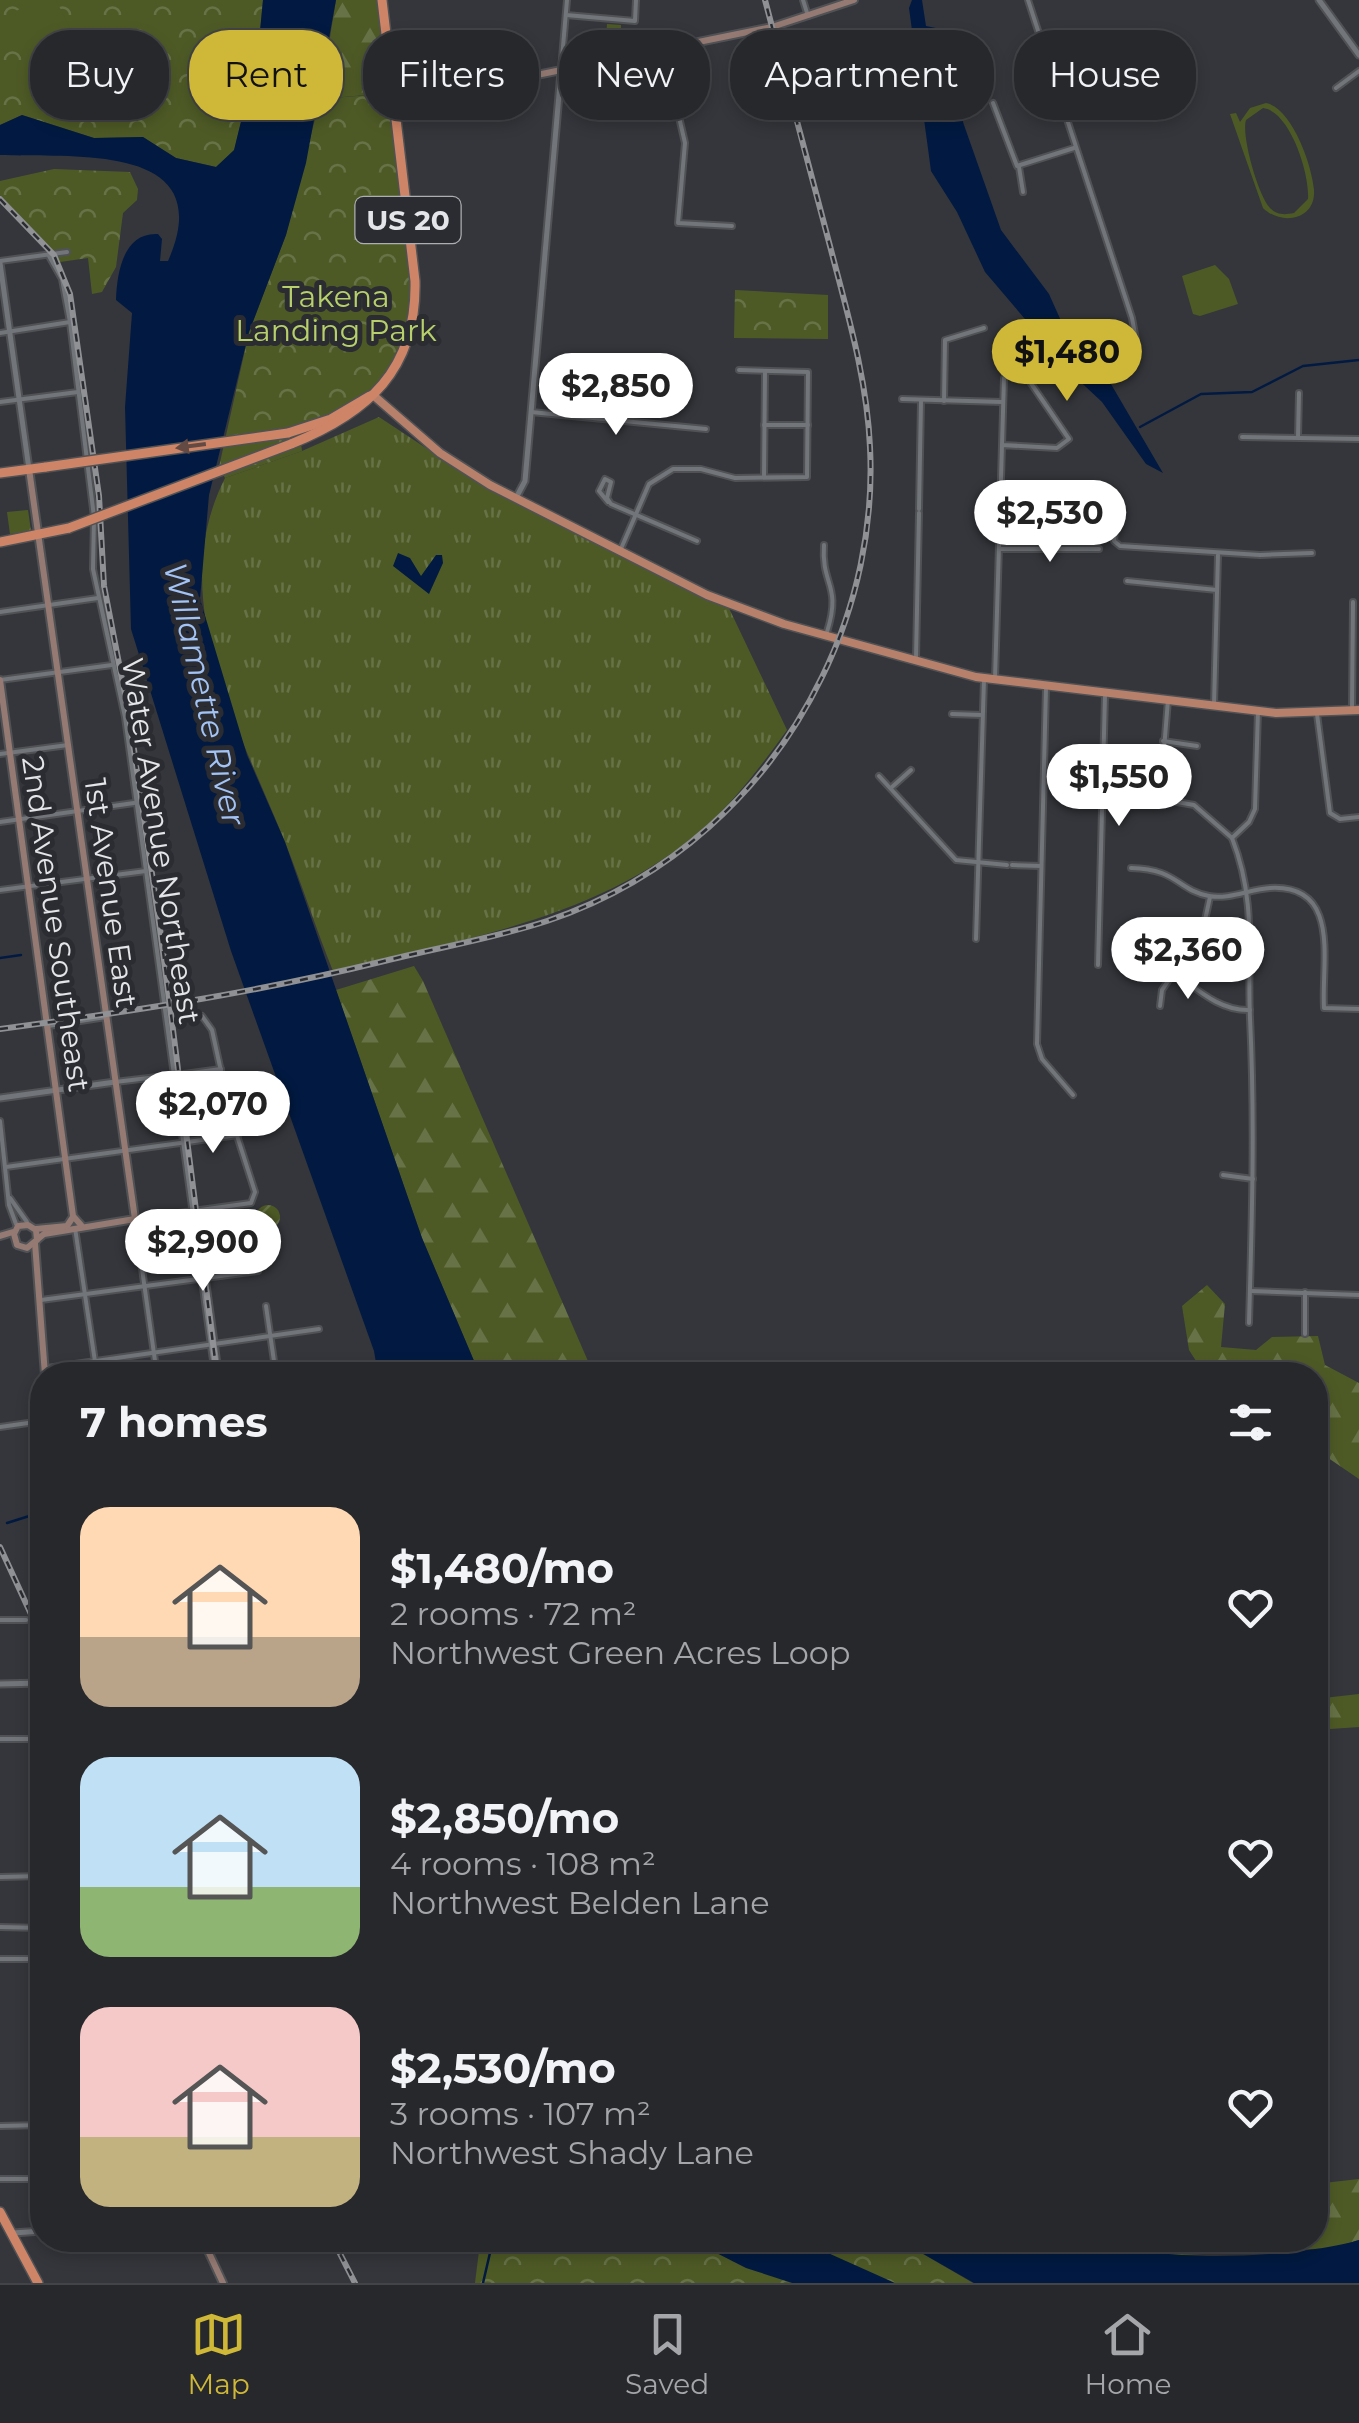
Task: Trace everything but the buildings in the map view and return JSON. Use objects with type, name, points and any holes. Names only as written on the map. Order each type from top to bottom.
[{"type":"highway","name":"US 20","points":[[382,0],[386,30]]},
{"type":"highway","name":"US 20","points":[[0,542],[69,528],[291,444],[338,424],[373,395],[402,354],[414,310],[396,120]]},
{"type":"highway","name":"US 20","points":[[0,473],[288,433],[331,419],[373,395]]},
{"type":"highway","points":[[0,2212],[5,2233],[38,2283]]},
{"type":"main road","points":[[710,38],[808,16],[854,0]]},
{"type":"main road","points":[[373,395],[440,453],[516,498],[732,606],[825,636],[914,663],[984,678],[1258,711],[1317,714],[1356,710]]},
{"type":"main road","name":"1st Avenue East","points":[[29,469],[135,1219]]},
{"type":"main road","name":"2nd Avenue Southeast","points":[[0,680],[73,1216]]},
{"type":"main road","points":[[0,1238],[15,1230],[66,1226],[73,1216],[86,1226]]},
{"type":"main road","points":[[24,1248],[75,1228],[135,1219]]},
{"type":"main road","points":[[32,1227],[44,1362]]},
{"type":"main road","points":[[15,1230],[15,1243]]},
{"type":"main road","points":[[0,1238],[24,1248],[38,1266]]},
{"type":"main road","points":[[209,2252],[223,2283]]},
{"type":"street","points":[[565,30],[567,0]]},
{"type":"street","points":[[635,19],[636,0]]},
{"type":"street","points":[[803,0],[808,16]]},
{"type":"street","points":[[1028,0],[1134,328],[1136,340],[1130,345]]},
{"type":"street","points":[[1318,0],[1358,51]]},
{"type":"street","points":[[566,14],[644,19]]},
{"type":"street","points":[[1336,88],[1359,71]]},
{"type":"street","points":[[516,498],[524,481],[559,95]]},
{"type":"street","points":[[994,106],[1019,167],[1023,192]]},
{"type":"street","points":[[680,120],[685,143],[678,222],[732,226]]},
{"type":"street","points":[[1019,167],[1074,148]]},
{"type":"street","points":[[29,469],[0,262],[66,252]]},
{"type":"street","name":"Water Avenue Northeast","points":[[49,256],[62,280],[70,322],[94,528],[98,598],[125,716],[134,803],[215,1362]]},
{"type":"street","points":[[0,333],[70,322]]},
{"type":"street","points":[[944,402],[945,340],[984,328]]},
{"type":"street","points":[[620,551],[649,484],[673,469],[764,478],[807,477],[808,372],[738,370]]},
{"type":"street","points":[[995,679],[1004,374],[1018,370],[1069,439],[1057,448],[1002,445]]},
{"type":"street","points":[[764,478],[765,371]]},
{"type":"street","points":[[0,402],[78,392]]},
{"type":"street","points":[[1298,437],[1299,393]]},
{"type":"street","points":[[902,399],[1002,402]]},
{"type":"street","points":[[914,663],[921,400]]},
{"type":"street","points":[[531,412],[706,429]]},
{"type":"street","points":[[764,425],[808,425]]},
{"type":"street","points":[[1242,437],[1359,439]]},
{"type":"street","points":[[1000,499],[1066,506]]},
{"type":"street","points":[[608,502],[697,542]]},
{"type":"street","points":[[85,530],[94,528]]},
{"type":"street","points":[[1115,530],[1114,541],[1120,546],[1218,554],[1312,553]]},
{"type":"street","points":[[824,545],[823,566],[836,600],[825,636]]},
{"type":"street","points":[[999,549],[1099,549]]},
{"type":"street","points":[[1214,705],[1218,554]]},
{"type":"street","points":[[1127,581],[1218,590]]},
{"type":"street","points":[[0,612],[98,598]]},
{"type":"street","points":[[1353,602],[1356,710]]},
{"type":"street","points":[[0,680],[112,665]]},
{"type":"street","points":[[976,939],[984,678]]},
{"type":"street","points":[[1046,685],[1038,1050],[1073,1095]]},
{"type":"street","points":[[1098,965],[1105,692]]},
{"type":"street","points":[[1168,700],[1160,799],[1194,805],[1232,838],[1252,920],[1250,1010],[1255,1063],[1249,1323]]},
{"type":"street","points":[[1232,838],[1250,822],[1255,809],[1258,711]]},
{"type":"street","points":[[952,714],[982,715]]},
{"type":"street","points":[[1317,714],[1330,813],[1340,819],[1359,816]]},
{"type":"street","points":[[1162,741],[1197,746]]},
{"type":"street","points":[[0,754],[68,745]]},
{"type":"street","points":[[890,789],[910,770]]},
{"type":"street","points":[[879,776],[953,857],[978,864],[1041,866]]},
{"type":"street","points":[[0,822],[134,803]]},
{"type":"street","points":[[1132,868],[1163,870],[1210,896],[1287,889],[1318,907],[1325,930],[1324,1008],[1359,1009]]},
{"type":"street","points":[[0,890],[146,871]]},
{"type":"street","points":[[1205,920],[1210,896]]},
{"type":"street","points":[[1131,952],[1159,960],[1223,1006],[1250,1010]]},
{"type":"street","points":[[1160,1006],[1162,990],[1175,971]]},
{"type":"street","points":[[135,1219],[251,1204],[254,1180],[238,1135],[210,1026],[202,1016]]},
{"type":"street","points":[[48,1026],[106,1017]]},
{"type":"street","points":[[184,1074],[222,1068]]},
{"type":"street","points":[[0,1098],[174,1075]]},
{"type":"street","points":[[0,1120],[15,1230]]},
{"type":"street","points":[[6,1167],[238,1135]]},
{"type":"street","points":[[1223,1175],[1252,1179]]},
{"type":"street","points":[[8,1194],[14,1209],[32,1227]]},
{"type":"street","name":"1st Avenue East","points":[[135,1219],[155,1362]]},
{"type":"street","points":[[75,1228],[95,1362],[319,1330]]},
{"type":"street","points":[[41,1300],[258,1271]]},
{"type":"street","points":[[1250,1291],[1359,1295]]},
{"type":"street","points":[[1304,1334],[1306,1292]]},
{"type":"street","points":[[266,1306],[274,1362]]},
{"type":"street","points":[[0,1427],[30,1422]]},
{"type":"street","points":[[0,1620],[26,1620]]},
{"type":"street","points":[[0,1684],[30,1683]]},
{"type":"street","points":[[0,1739],[30,1739]]},
{"type":"street","points":[[0,1877],[30,1876]]},
{"type":"street","points":[[0,1927],[30,1928]]},
{"type":"street","points":[[0,1959],[30,1959]]},
{"type":"street","points":[[0,2126],[30,2125]]},
{"type":"street","points":[[0,2179],[30,2179]]},
{"type":"street","points":[[5,2233],[30,2232]]},
{"type":"green space","points":[[0,0],[263,0],[260,30],[189,30],[189,120],[242,120],[234,151],[216,167],[176,158],[143,137],[94,138],[38,120],[169,120],[169,30],[30,30],[30,118],[22,115],[0,125]]},
{"type":"green space","points":[[36,0],[56,0],[71,30],[30,30],[30,49],[12,40],[0,20]]},
{"type":"green space","points":[[336,0],[378,0],[382,30],[363,30],[363,95],[343,97],[343,30],[331,30]]},
{"type":"green space","points":[[607,24],[621,25],[621,30],[607,30]]},
{"type":"green space","name":"Takena Landing Park","points":[[363,96],[363,120],[398,120],[409,200],[414,284],[410,322],[401,354],[385,379],[366,395],[299,429],[302,451],[225,478],[219,467],[249,332],[286,235],[315,120],[343,120],[343,97]]},
{"type":"green space","points":[[1266,103],[1275,107],[1299,139],[1314,190],[1313,200],[1303,214],[1279,217],[1263,208],[1230,114],[1236,113],[1240,122],[1250,108]],"holes":[[[1263,108],[1273,112],[1290,132],[1306,175],[1308,199],[1294,213],[1281,214],[1270,208],[1260,191],[1248,151],[1246,120]]]},
{"type":"green space","points":[[54,169],[130,172],[138,189],[137,200],[123,213],[116,267],[102,292],[92,294],[88,258],[60,262],[0,195],[0,181]]},
{"type":"green space","points":[[1215,265],[1229,279],[1238,304],[1200,316],[1193,314],[1182,276]]},
{"type":"green space","points":[[735,290],[828,295],[828,339],[734,338]]},
{"type":"green space","points":[[379,417],[435,454],[727,604],[787,730],[740,791],[708,824],[668,856],[624,882],[531,921],[333,971],[230,708],[205,616],[202,570],[208,524],[225,478],[302,451]]},
{"type":"green space","points":[[28,510],[31,531],[10,534],[7,512]]},
{"type":"green space","points":[[414,966],[588,1362],[474,1362],[422,1238],[336,990]]},
{"type":"green space","points":[[268,1205],[280,1217],[268,1229],[256,1217]]},
{"type":"green space","points":[[1207,1285],[1225,1304],[1221,1347],[1256,1350],[1272,1337],[1318,1336],[1324,1362],[1197,1362],[1189,1350],[1182,1306]]},
{"type":"green space","points":[[1328,1367],[1359,1383],[1359,1479],[1328,1458]]},
{"type":"green space","points":[[1359,1694],[1359,1727],[1328,1729],[1328,1698]]},
{"type":"green space","points":[[1359,2179],[1359,2240],[1328,2248],[1328,2183]]},
{"type":"green space","points":[[479,2252],[920,2252],[973,2283],[475,2283]]},
{"type":"green space","points":[[1147,2252],[1246,2252],[1159,2256]]},
{"type":"water","points":[[263,0],[336,0],[330,30],[260,30]]},
{"type":"water","points":[[912,0],[922,0],[926,26],[942,30],[912,30]]},
{"type":"water","name":"Willamette River","points":[[22,115],[94,138],[143,137],[176,158],[216,167],[234,150],[241,120],[314,120],[286,235],[249,332],[209,495],[200,599],[247,755],[285,842],[422,1238],[474,1362],[376,1362],[231,951],[131,629],[125,407],[132,313],[116,300],[117,289],[125,255],[137,239],[158,234],[162,239],[160,261],[168,261],[179,222],[174,194],[157,176],[130,164],[98,158],[0,155],[0,125]]},
{"type":"water","points":[[924,120],[962,120],[1001,230],[1049,294],[1062,323],[1094,355],[1163,473],[1146,464],[1102,402],[1070,372],[985,272],[957,212],[931,171]]},
{"type":"water","points":[[398,553],[410,558],[421,576],[436,555],[442,555],[443,563],[429,594],[393,566]]},
{"type":"water","points":[[1359,2240],[1359,2283],[974,2283],[920,2252],[1241,2256],[1328,2252],[1328,2247]]},
{"type":"water","points":[[715,2252],[826,2252],[895,2283],[792,2283],[746,2268]]},
{"type":"waterway","points":[[1140,427],[1201,394],[1252,392],[1303,366],[1359,360]]},
{"type":"waterway","points":[[0,958],[21,955]]},
{"type":"waterway","points":[[7,1523],[30,1516]]},
{"type":"waterway","points":[[483,2283],[490,2252]]},
{"type":"railway","points":[[0,1029],[143,1009],[285,983],[547,921],[634,882],[673,856],[743,794],[773,758],[822,677],[845,622],[861,565],[871,477],[865,396],[855,345],[765,0]]},
{"type":"railway","points":[[0,199],[54,255],[70,294],[99,496],[104,586],[129,715],[161,936],[215,1362]]},
{"type":"railway","points":[[0,1547],[30,1612]]},
{"type":"railway","points":[[339,2252],[355,2283]]}]
